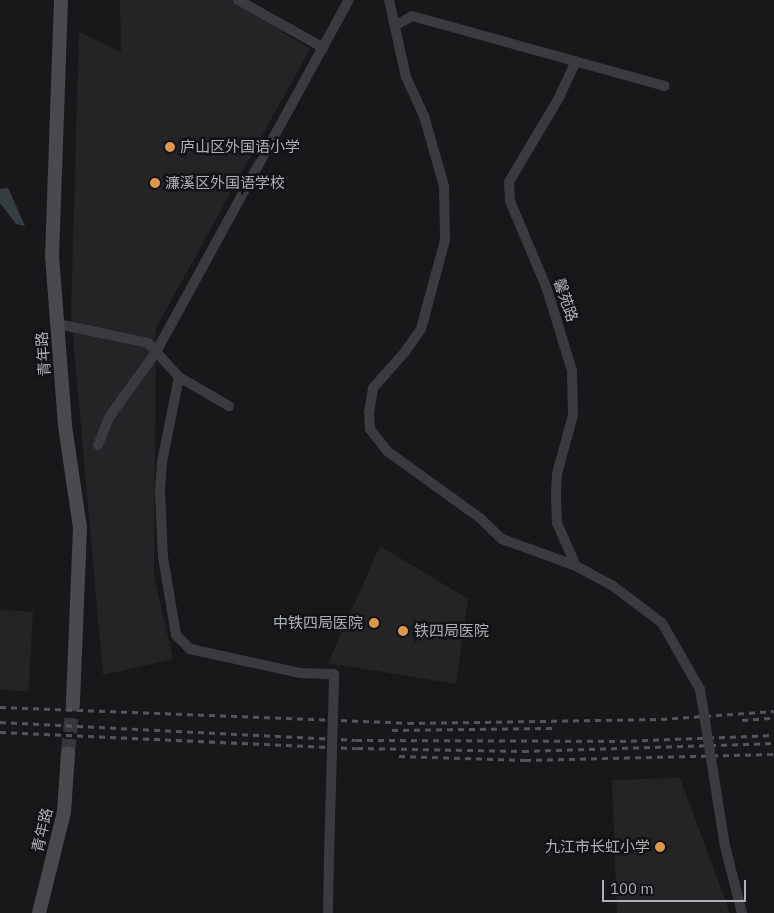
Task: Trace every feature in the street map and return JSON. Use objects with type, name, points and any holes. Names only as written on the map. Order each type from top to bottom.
[{"type":"main road","name":"青年路","points":[[61,0],[52,256],[65,426],[80,527],[73,704]]},
{"type":"main road","name":"青年路","points":[[38,913],[64,812],[68,753]]},
{"type":"street","points":[[238,0],[324,48]]},
{"type":"street","points":[[98,445],[110,416],[156,352],[349,0]]},
{"type":"street","points":[[389,0],[406,77],[424,116],[444,186],[445,240],[421,329],[405,352],[373,388],[369,412],[370,429],[387,451],[480,518],[502,539],[576,566],[613,586],[662,623],[700,689],[725,846],[742,913]]},
{"type":"street","points":[[396,25],[412,16],[664,86]]},
{"type":"street","name":"馨苑路","points":[[576,61],[560,96],[509,182],[510,201],[552,304],[572,371],[573,415],[557,474],[556,496],[557,523],[576,566]]},
{"type":"street","points":[[58,324],[148,343],[179,377],[229,406]]},
{"type":"street","points":[[179,377],[162,462],[160,490],[163,557],[176,635],[190,649],[300,673],[334,674],[328,913]]},
{"type":"shaded area","name":"濂溪区外国语学校","points":[[120,0],[232,0],[310,49],[156,328],[154,575],[173,659],[103,675],[71,314],[79,32],[121,52]]},
{"type":"shaded area","points":[[8,188],[25,226],[16,224],[0,203],[0,189]]},
{"type":"shaded area","name":"铁四局医院","points":[[380,546],[468,599],[456,684],[328,663]]},
{"type":"shaded area","points":[[0,610],[33,612],[29,692],[0,690]]},
{"type":"shaded area","name":"九江市长虹小学","points":[[680,778],[730,913],[617,913],[612,780]]},
{"type":"tunnel","points":[[68,753],[73,704]]},
{"type":"railway","points":[[0,707],[408,723],[661,719],[774,711]]},
{"type":"railway","points":[[742,720],[774,718]]},
{"type":"railway","points":[[0,722],[356,740],[620,741],[774,735]]},
{"type":"railway","points":[[392,730],[552,728]]},
{"type":"railway","points":[[0,732],[357,748],[523,751],[774,743]]},
{"type":"railway","points":[[399,756],[525,760],[774,754]]},
{"type":"place","name":"庐山区外国语小学","points":[[170,147]]},
{"type":"place","name":"濂溪区外国语学校","points":[[155,183]]},
{"type":"place","name":"中铁四局医院","points":[[374,623]]},
{"type":"place","name":"铁四局医院","points":[[403,631]]},
{"type":"place","name":"九江市长虹小学","points":[[660,847]]}]
